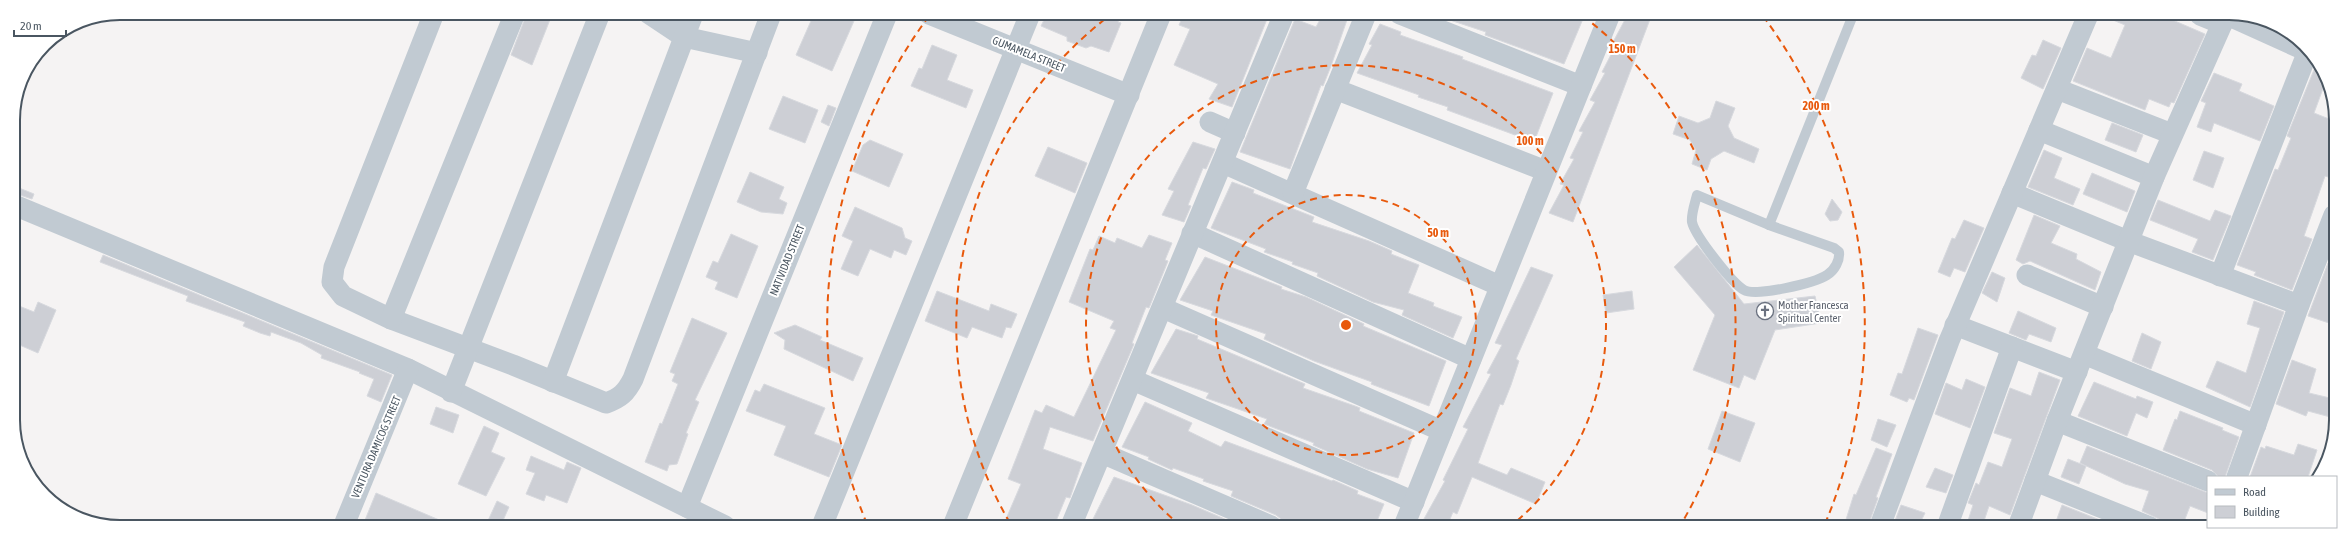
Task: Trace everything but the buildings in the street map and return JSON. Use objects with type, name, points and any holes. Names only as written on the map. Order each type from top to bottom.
[{"type":"street","points":[[431,20],[332,276],[335,289],[344,296],[391,319],[469,348],[606,403],[618,398],[627,391],[769,20]]},
{"type":"street","points":[[391,319],[512,20]]},
{"type":"street","points":[[451,392],[598,20]]},
{"type":"street","points":[[657,20],[684,37],[756,54]]},
{"type":"street","points":[[553,382],[691,20]]},
{"type":"street","name":"NATIVIDAD STREET","points":[[687,506],[885,20]]},
{"type":"street","name":"GUMAMELA STREET","points":[[944,20],[1129,94]]},
{"type":"street","points":[[824,520],[1027,20]]},
{"type":"street","points":[[955,520],[1160,20]]},
{"type":"street","points":[[1074,520],[1163,308],[1192,233],[1282,20]]},
{"type":"street","points":[[1293,192],[1364,20]]},
{"type":"street","points":[[1415,20],[1581,86]]},
{"type":"street","points":[[1406,520],[1608,20]]},
{"type":"street","points":[[1882,520],[1956,325],[2086,20]]},
{"type":"street","points":[[2021,520],[2057,421],[2154,177],[2224,20]]},
{"type":"street","points":[[2230,20],[2299,48]]},
{"type":"street","points":[[2220,276],[2306,57]]},
{"type":"street","points":[[1335,89],[1546,171]]},
{"type":"street","points":[[2057,89],[2172,134]]},
{"type":"street","points":[[1210,122],[1235,133]]},
{"type":"street","points":[[2039,130],[2154,177]]},
{"type":"street","points":[[1223,162],[1293,192],[1500,286]]},
{"type":"street","points":[[2012,193],[2128,241],[2299,305]]},
{"type":"street","points":[[20,207],[408,369],[451,392],[714,520]]},
{"type":"street","points":[[2237,476],[2299,305],[2329,228]]},
{"type":"street","points":[[1192,233],[1471,360]]},
{"type":"street","points":[[2027,275],[2103,307]]},
{"type":"street","points":[[1163,308],[1442,432]]},
{"type":"street","points":[[1956,325],[2012,347],[2081,363],[2256,425]]},
{"type":"street","points":[[1950,520],[2012,347]]},
{"type":"street","name":"VENTURA DAMICOG STREET","points":[[346,520],[408,369]]},
{"type":"street","points":[[1133,380],[1414,502]]},
{"type":"street","points":[[2057,421],[2207,481]]},
{"type":"street","points":[[1102,453],[1257,520]]},
{"type":"street","points":[[2035,481],[2132,520]]},
{"type":"lane","points":[[1768,225],[1851,20]]},
{"type":"lane","points":[[1697,195],[1768,225],[1834,248],[1839,252],[1836,265],[1828,274],[1819,280],[1756,292],[1744,290],[1731,278],[1709,249],[1692,222],[1697,195]]},
{"type":"place","name":"Mother Francesca Spiritual Center","points":[[1765,311]]}]
